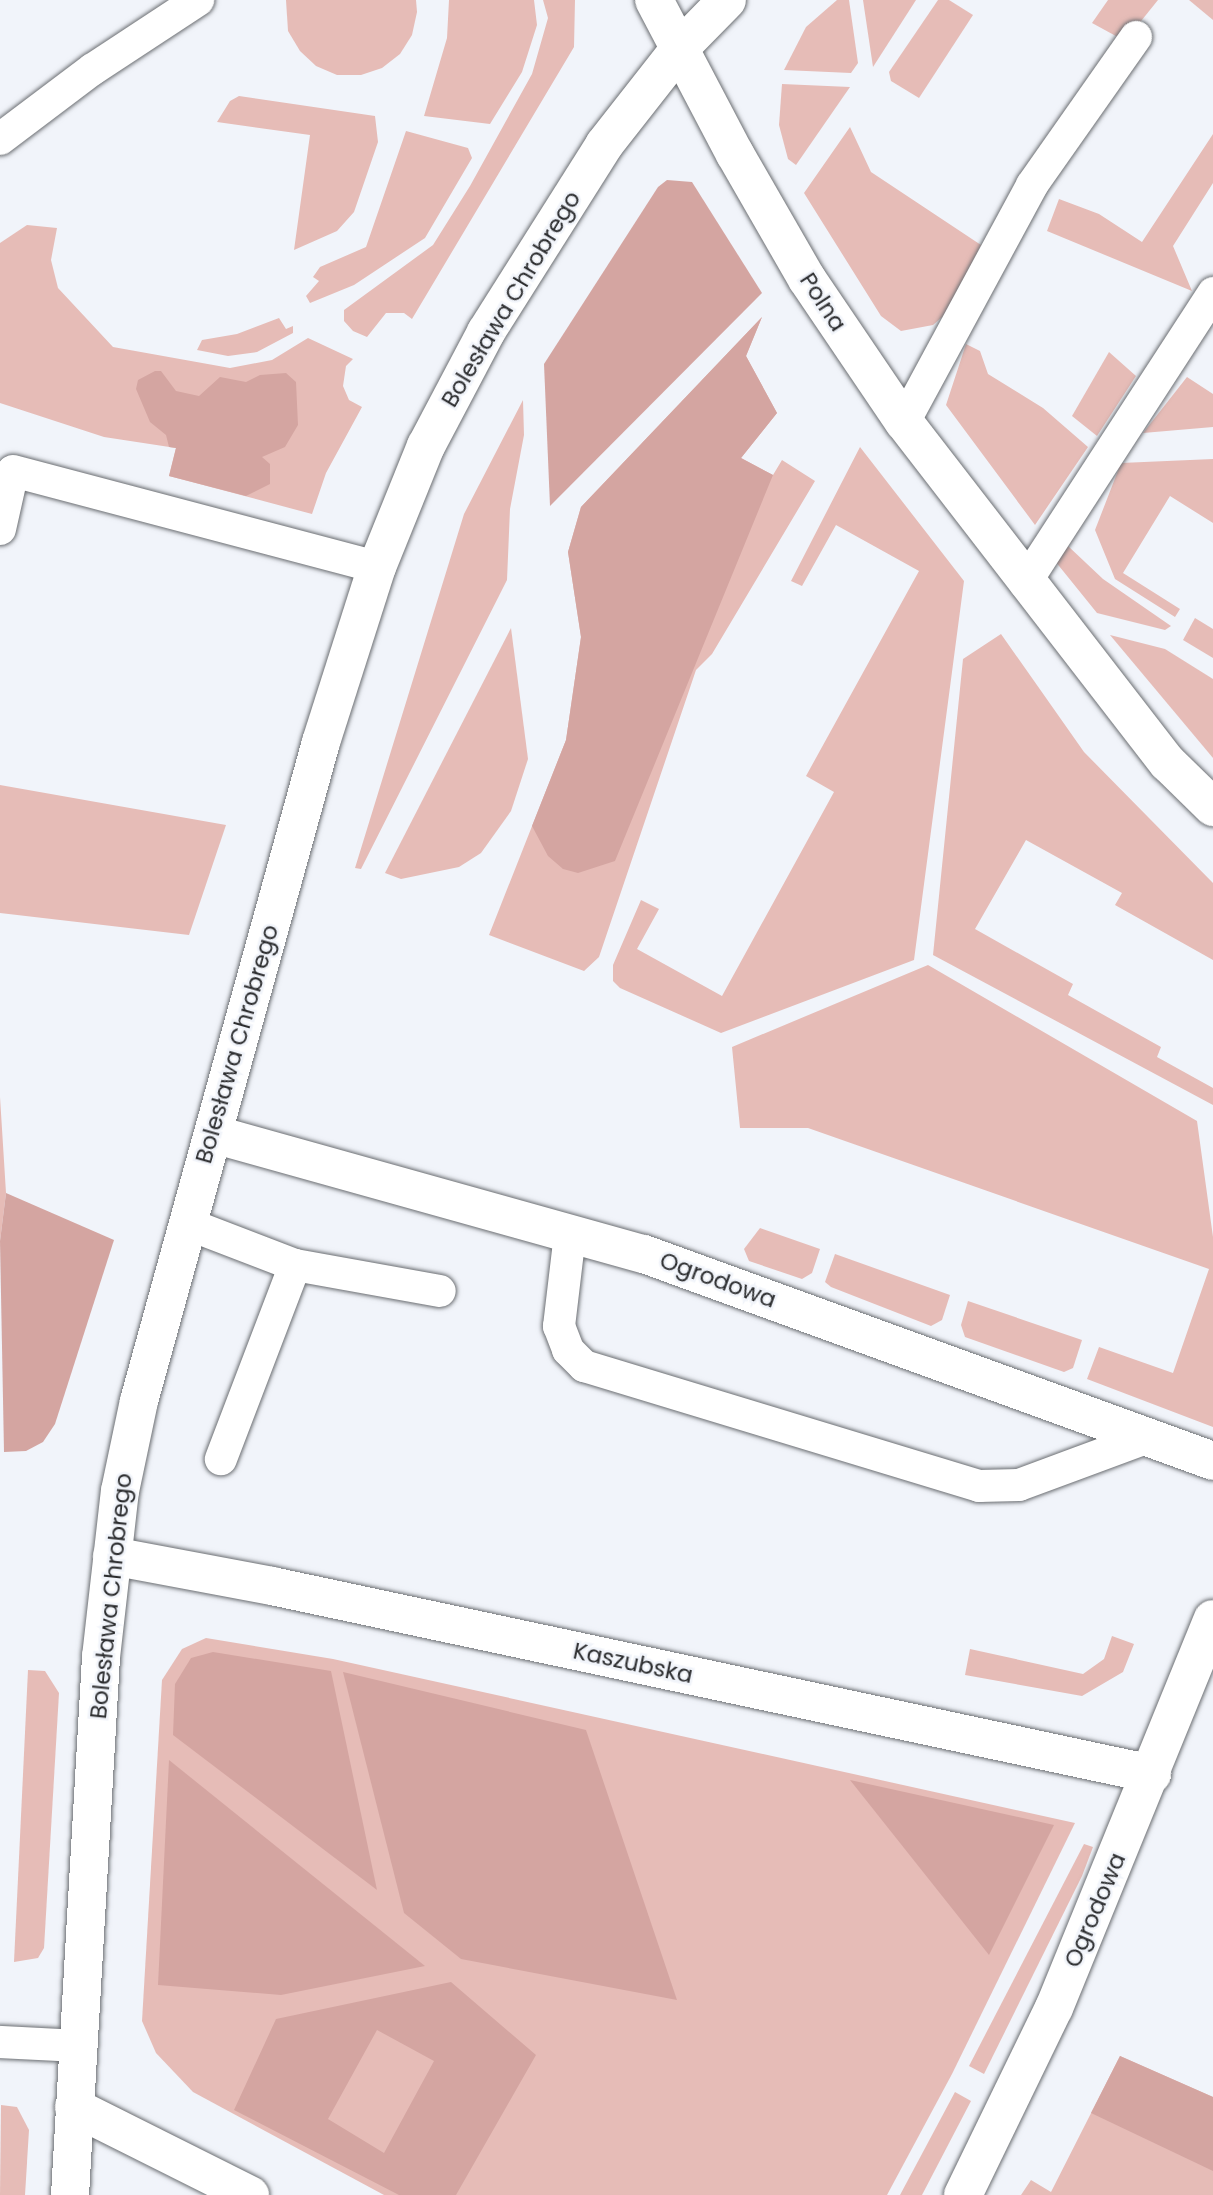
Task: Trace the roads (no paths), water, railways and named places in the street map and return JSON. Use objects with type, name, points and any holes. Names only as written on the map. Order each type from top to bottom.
[{"type":"street","name":"Polna","points":[[654,0],[735,155],[807,279],[904,422],[1025,583],[1168,763],[1213,807]]},
{"type":"street","name":"Bolesława Chrobrego","points":[[70,2195],[101,1657],[112,1556],[134,1423],[321,742],[377,567],[426,446],[486,332],[604,145],[680,48],[726,0]]},
{"type":"street","name":"Ogrodowa","points":[[212,1134],[645,1254],[1213,1461]]},
{"type":"street","name":"Kaszubska","points":[[112,1556],[272,1586],[1152,1774]]},
{"type":"street","name":"Ogrodowa","points":[[963,2195],[1054,2008],[1152,1774],[1213,1619]]},
{"type":"street","points":[[74,2107],[250,2195]]},
{"type":"lane","points":[[0,139],[93,69],[198,0]]},
{"type":"lane","points":[[904,422],[1032,185],[1136,37]]},
{"type":"lane","points":[[1025,583],[1213,293]]},
{"type":"lane","points":[[0,529],[13,471],[377,567]]},
{"type":"lane","points":[[188,1224],[295,1265],[440,1291]]},
{"type":"lane","points":[[570,1234],[559,1326],[568,1350],[584,1366],[979,1486],[1019,1485],[1149,1437]]},
{"type":"lane","points":[[221,1459],[295,1265]]},
{"type":"lane","points":[[0,2042],[78,2046]]}]
